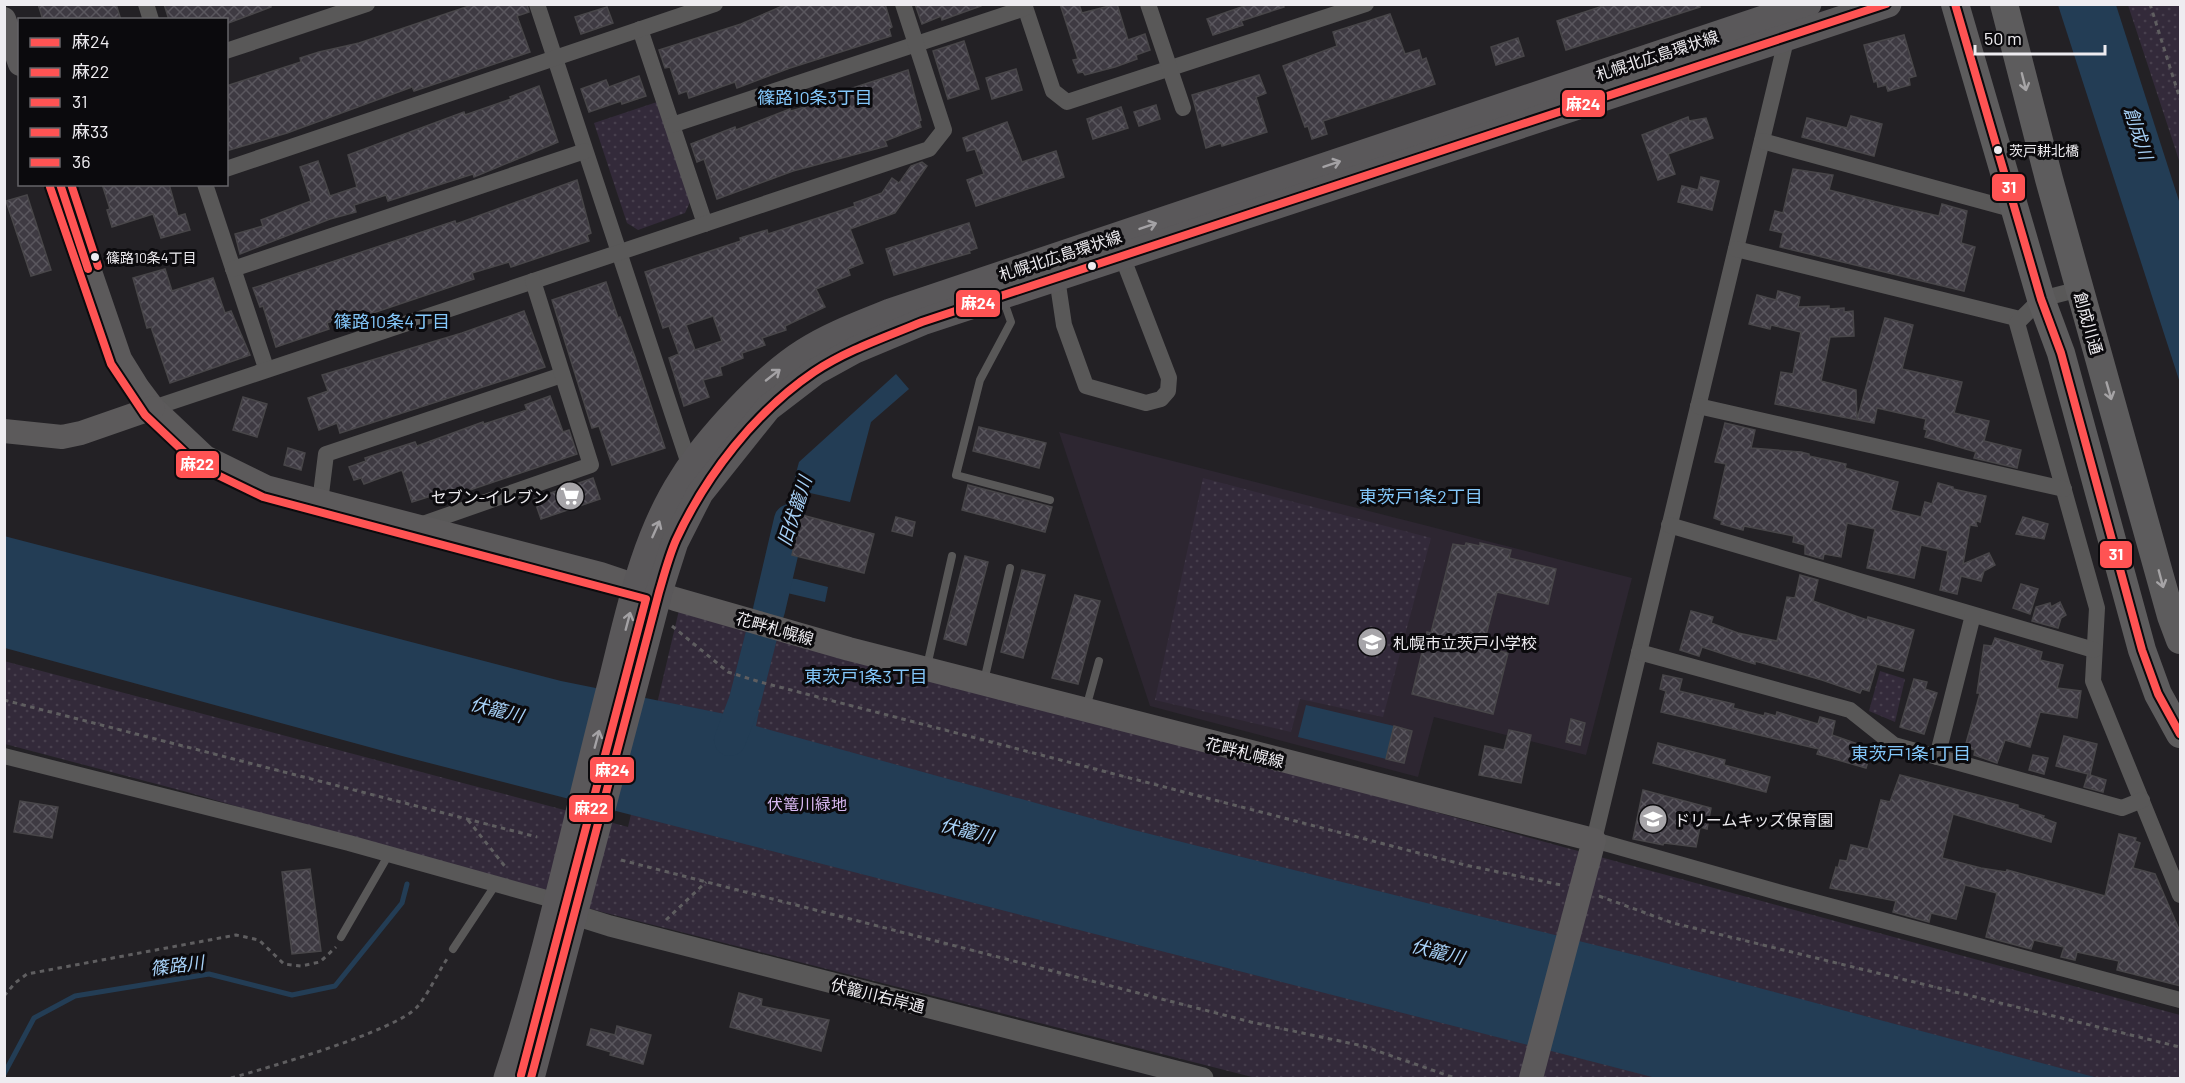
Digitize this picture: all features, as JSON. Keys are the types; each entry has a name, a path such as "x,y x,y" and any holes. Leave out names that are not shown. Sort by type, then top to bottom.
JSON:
{"highway":[{"path":"1955,4 2041,299 2061,354 2142,650 2158,694 2181,734"},
{"name":"創成川通","path":"2004,4 2171,616 2181,640"}],"main road":[{"name":"札幌北広島環状線","path":"649,588 700,493 768,408 815,372 855,350 922,322 1888,4"},
{"name":"札幌北広島環状線","path":"531,1078 582,839 649,588 654,532 690,467 769,379 803,352 890,312 1799,6"},
{"path":"4,19 18,58"},
{"name":"花畔札幌線","path":"61,186 120,359 153,408 206,457 233,473 266,487 649,588 926,670 1594,840"},
{"path":"4,431 62,437 81,434 153,408"},
{"path":"1531,1078 1573,888 1594,840"},
{"name":"札幌北広島環状線","path":"507,1078 566,908"}],"street":[{"path":"228,50 367,4"},
{"path":"537,4 690,467"},
{"path":"228,168 715,4"},
{"path":"153,408 266,368 929,149 944,130 903,4"},
{"path":"1148,4 1183,108"},
{"path":"672,125 1025,6 1053,91 1067,102 1366,4"},
{"path":"1799,6 1787,36 1594,840 1785,894 2181,1000"},
{"path":"640,29 705,224"},
{"path":"1762,141 2015,210"},
{"path":"233,269 585,151"},
{"path":"206,186 266,368"},
{"path":"1736,249 2020,319"},
{"path":"1057,278 1064,325 1086,386 1146,403 1156,402 1168,391 1169,378 1122,256"},
{"path":"414,527 591,465 533,281"},
{"path":"2080,289 2041,299 2017,323 2097,608 2093,681 2181,895"},
{"path":"320,502 326,454 562,375"},
{"path":"1698,406 2064,489"},
{"path":"1670,525 2094,650"},
{"path":"1937,757 1973,615"},
{"path":"1639,652 1850,710 1894,745 2122,808 2142,800"},
{"path":"4,756 389,854 496,884 566,908"},
{"name":"伏籠川右岸通","path":"566,908 1203,1078"}],"lane":[{"path":"1002,296 1011,322 980,380 956,475 1050,500"},
{"path":"926,670 952,556"},
{"path":"983,684 1010,568"},
{"path":"1085,711 1099,661"},
{"path":"341,937 389,854"},
{"path":"453,949 496,884"}],"path":[{"path":"2150,4 2181,99"},
{"path":"670,625 728,672 735,675 1465,865 1573,888"},
{"path":"4,700 537,837"},
{"path":"467,819 515,876"},
{"path":"621,860 1251,1022 1363,1046 1455,1078"},
{"path":"662,924 706,882"},
{"path":"1609,899 1672,923 2181,1047"},
{"path":"4,996 15,982 27,974 236,935 259,940 284,964 301,966 320,962 335,949 341,937"},
{"path":"231,1078 279,1065 400,1020 417,1007 453,949"}],"shaded area":[{"name":"札幌市立茨戸小学校","path":"1059,432 1632,578 1586,755 1434,717 1418,777 1150,706"}],"green space":[{"path":"2128,5 2180,5 2180,164 2176,151"},
{"path":"657,102 690,202 685,213 638,230 627,223 594,123"},
{"path":"1203,478 1431,538 1383,717 1300,699 1291,732 1155,700"},
{"name":"伏篭川緑地","path":"680,606 2180,1015 2180,1078 1256,1078 602,912 187,792 5,744 4,661 628,827"},
{"path":"1880,671 1905,679 1895,722 1869,711"}],"water":[{"name":"創成川","path":"2058,5 2116,5 2180,204 2180,383"},
{"path":"896,374 909,389 871,422 850,502 810,493 790,562 773,559 799,462"},
{"name":"伏籠川","path":"4,536 561,681 725,714 728,703 734,704 736,698 754,703 753,709 759,711 756,726 1130,829 1643,957 2098,1078 1656,1078 402,756 5,648"},
{"path":"769,576 796,579 828,587 825,602 783,592 780,603 764,599"},
{"path":"755,632 772,636 762,670 745,666"},
{"path":"1306,705 1394,726 1386,759 1298,737"}],"building":[{"path":"38,4 116,4 120,18 42,18"},
{"path":"164,4 271,4 271,7 228,23 228,18 168,18"},
{"path":"475,4 527,4 529,12 517,16 530,52 414,91 412,87 287,133 228,150 228,85 301,62 300,58 359,43"},
{"path":"787,4 885,4 892,27 889,29 891,36 790,68 737,88 735,82 689,98 687,91 679,94 670,67 665,68 659,50 741,24"},
{"path":"915,4 981,4 981,6 942,20 941,16 922,24"},
{"path":"1060,4 1079,4 1082,13 1117,4 1128,40 1145,34 1150,50 1136,55 1137,59 1115,67 1085,75 1083,72 1078,73 1073,60 1078,59"},
{"path":"1250,4 1283,4 1284,7 1241,21 1243,25 1213,35 1207,19"},
{"path":"1609,4 1699,4 1700,7 1566,50 1557,21"},
{"path":"607,7 613,23 581,34 575,17"},
{"path":"1390,14 1405,54 1419,50 1422,60 1426,58 1435,84 1323,121 1327,134 1312,139 1308,126 1305,127 1283,66 1337,46 1333,32"},
{"path":"1904,35 1916,76 1909,78 1910,85 1888,91 1886,85 1878,87 1877,81 1874,82 1864,45"},
{"path":"1518,38 1524,56 1496,65 1491,47"},
{"path":"964,41 979,89 948,99 933,51"},
{"path":"1016,69 1022,90 992,99 986,78"},
{"path":"908,70 921,127 885,141 887,146 793,171 717,199 704,159 697,162 691,144 790,109 791,111 832,99 831,95"},
{"path":"1259,75 1266,93 1256,97 1267,132 1222,146 1221,143 1206,148 1192,95"},
{"path":"639,76 646,96 622,104 621,101 589,112 581,89 606,80 609,87"},
{"path":"539,86 558,142 474,177 473,174 388,201 386,195 354,205 356,212 330,219 240,254 235,234 263,226 261,220 311,201 300,167 318,161 330,196 357,187 348,155 464,112 465,115 511,99 510,97"},
{"path":"1156,105 1160,119 1139,126 1134,112"},
{"path":"1121,107 1128,128 1093,139 1087,119"},
{"path":"1851,116 1882,124 1874,156 1802,137 1807,118 1847,128"},
{"path":"1688,117 1689,121 1706,118 1713,138 1668,154 1675,174 1658,180 1642,135"},
{"path":"1007,122 1022,162 1056,151 1064,177 976,206 967,180 984,174 975,149 967,151 963,138"},
{"path":"922,162 927,166 895,213 850,229 863,263 848,269 850,275 816,289 825,307 785,326 786,330 762,338 765,345 742,353 743,358 720,367 722,375 703,380 709,397 684,406 669,358 679,354 669,326 663,328 645,272 741,241 740,238 767,230 768,234 855,206 854,203 882,193 892,178 899,183 911,166","holes":["713,316 722,341 695,350 686,325"]},
{"path":"1793,169 1833,175 1829,190 1893,206 1939,216 1942,204 1967,211 1961,243 1975,247 1964,291 1780,247 1783,233 1770,230 1775,211 1783,213"},
{"path":"1701,177 1719,181 1712,210 1678,202 1682,186 1698,190"},
{"path":"577,180 591,233 587,235 589,241 511,267 509,262 472,273 474,279 361,317 359,311 327,323 329,329 276,347 263,306 260,307 253,288 455,221 456,224"},
{"path":"103,186 170,186 178,216 185,214 190,230 161,238 153,214 112,227 107,210 110,209"},
{"path":"27,195 51,270 31,276 6,201"},
{"path":"969,223 977,248 969,251 970,253 894,275 886,249"},
{"path":"165,269 172,291 213,278 225,313 231,311 250,355 170,383 151,327 147,328 133,278"},
{"path":"606,282 635,357 665,448 612,465 599,426 592,428 552,300"},
{"path":"1778,291 1800,297 1798,307 1829,306 1829,309 1844,308 1844,312 1853,311 1854,336 1830,337 1821,381 1856,390 1857,420 1775,404 1781,372 1793,374 1801,332 1771,325 1770,329 1749,324 1757,295 1776,300"},
{"path":"524,311 545,367 340,433 337,423 319,430 308,398 328,391 322,375 462,333"},
{"path":"1885,318 1913,325 1902,369 1962,382 1954,413 1989,421 1984,441 2021,450 2017,468 1974,458 1976,452 1925,437 1926,419 1877,408 1874,423 1857,420"},
{"path":"550,396 563,432 569,430 577,454 452,496 450,490 412,502 402,470 364,484 361,478 354,480 349,467 366,461 365,458 415,442 417,446 483,422 484,424 527,410 525,405"},
{"path":"243,397 267,404 257,437 233,430"},
{"path":"1725,423 1755,430 1751,448 1801,452 1809,456 1846,464 1845,468 1898,482 1891,510 1921,517 1925,502 1932,504 1938,483 1953,487 1953,489 1986,496 1980,522 1975,520 1977,526 1970,525 1963,564 1989,553 1995,565 1984,571 1981,581 1961,576 1957,594 1940,590 1948,551 1921,545 1914,578 1867,568 1875,529 1847,523 1841,557 1824,554 1823,559 1805,554 1805,545 1793,542 1794,536 1744,526 1743,530 1721,524 1722,521 1714,518 1726,464 1715,462"},
{"path":"979,427 1046,443 1039,468 973,451"},
{"path":"288,448 305,453 301,470 284,465"},
{"path":"593,478 600,499 541,519 534,499"},
{"path":"968,485 1052,507 1045,532 962,510"},
{"path":"802,515 874,534 864,573 792,555"},
{"path":"896,517 915,522 912,536 892,531"},
{"path":"2023,517 2048,524 2044,539 2016,534"},
{"path":"1466,543 1480,546 1480,543 1511,550 1509,558 1556,569 1548,604 1497,592 1483,647 1508,653 1493,714 1412,694 1427,632 1431,633 1453,544 1465,546"},
{"path":"965,556 988,562 966,645 944,639"},
{"path":"1022,570 1045,575 1023,658 1001,652"},
{"path":"1800,575 1818,580 1813,601 1867,620 1868,617 1914,630 1903,671 1877,664 1869,691 1862,689 1860,693 1822,680 1755,661 1755,664 1702,647 1699,656 1680,650 1691,611 1713,617 1711,623 1738,633 1777,641 1787,597 1795,598"},
{"path":"2021,584 2038,589 2030,614 2013,608"},
{"path":"1075,595 1100,601 1078,684 1052,678"},
{"path":"2060,602 2066,615 2061,618 2058,628 2032,621 2036,607 2050,603 2051,607"},
{"path":"1995,638 2042,652 2040,660 2063,665 2057,688 2081,691 2077,718 2040,712 2030,747 2005,740 1997,763 1974,755 1975,750 1965,747 1980,693 1977,693 1984,645 1992,646"},
{"path":"1663,675 1682,679 1679,691 1734,704 1733,708 1764,716 1765,713 1776,716 1777,712 1818,724 1820,717 1835,721 1832,735 1872,749 1866,768 1817,754 1819,749 1661,712 1666,691 1660,689"},
{"path":"1914,679 1927,682 1925,689 1937,693 1924,734 1900,727"},
{"path":"1571,719 1585,723 1580,745 1566,742"},
{"path":"1394,726 1412,731 1404,763 1386,759"},
{"path":"1509,730 1531,735 1521,783 1479,775 1485,746 1504,750"},
{"path":"2064,736 2097,744 2090,775 2106,780 2103,792 2084,787 2088,774 2056,766"},
{"path":"1658,743 1725,760 1724,765 1770,777 1766,792 1653,763"},
{"path":"2033,755 2048,758 2044,774 2029,770"},
{"path":"1900,775 2018,805 2018,808 2044,816 2043,818 2056,823 2051,842 1953,814 1942,858 1981,868 2006,872 2007,870 2105,896 2119,834 2136,838 2135,841 2140,843 2133,868 2155,874 2181,934 2181,986 2117,970 2119,961 2077,952 2075,960 2061,957 2064,947 2034,940 2031,949 1986,937 1997,893 1965,885 1956,919 1931,913 1929,922 1893,912 1896,901 1830,888 1836,867 1838,868 1840,860 1847,861 1851,845 1868,849 1881,800 1890,802"},
{"path":"1643,790 1711,808 1707,829 1700,827 1696,847 1664,843 1663,845 1633,839"},
{"path":"20,801 58,807 52,838 14,832"},
{"path":"310,869 321,951 292,954 282,872"},
{"path":"739,993 762,999 761,1006 829,1020 821,1051 730,1027"},
{"path":"617,1026 651,1035 643,1064 610,1055 611,1052 587,1045 591,1029 615,1035"}],"waterway":[{"name":"旧伏籠川","path":"769,610 790,520"},
{"name":"旧伏籠川","path":"730,740 745,700 762,633"},
{"name":"篠路川","path":"4,1074 34,1018 75,996 209,974 292,995 335,986 402,903 407,884"}],"transit line":[{"name":"麻24","path":"531,1078 673,546 688,516 717,469 752,426 792,388 840,357 922,322 1886,4"},
{"name":"31","path":"1955,4 2041,299 2061,353 2142,650 2158,694 2180,734"},
{"name":"麻33","path":"61,186 88,269"},
{"name":"36","path":"72,186 98,266"},
{"name":"麻22","path":"50,187 111,364 145,415 199,466 263,497 646,599 521,1075"}],"place":[{"name":"茨戸耕北橋","path":"1998,150"},
{"name":"篠路10条4丁目","path":"95,257"},
{"name":"セブン-イレブン","path":"570,496"},
{"name":"札幌市立茨戸小学校","path":"1372,642"},
{"name":"ドリームキッズ保育園","path":"1653,819"}],"district":[{"name":"篠路10条3丁目","path":"815,97"},
{"name":"篠路10条4丁目","path":"392,321"},
{"name":"東茨戸1条2丁目","path":"1421,496"},
{"name":"東茨戸1条3丁目","path":"866,676"},
{"name":"東茨戸1条1丁目","path":"1911,753"}]}
